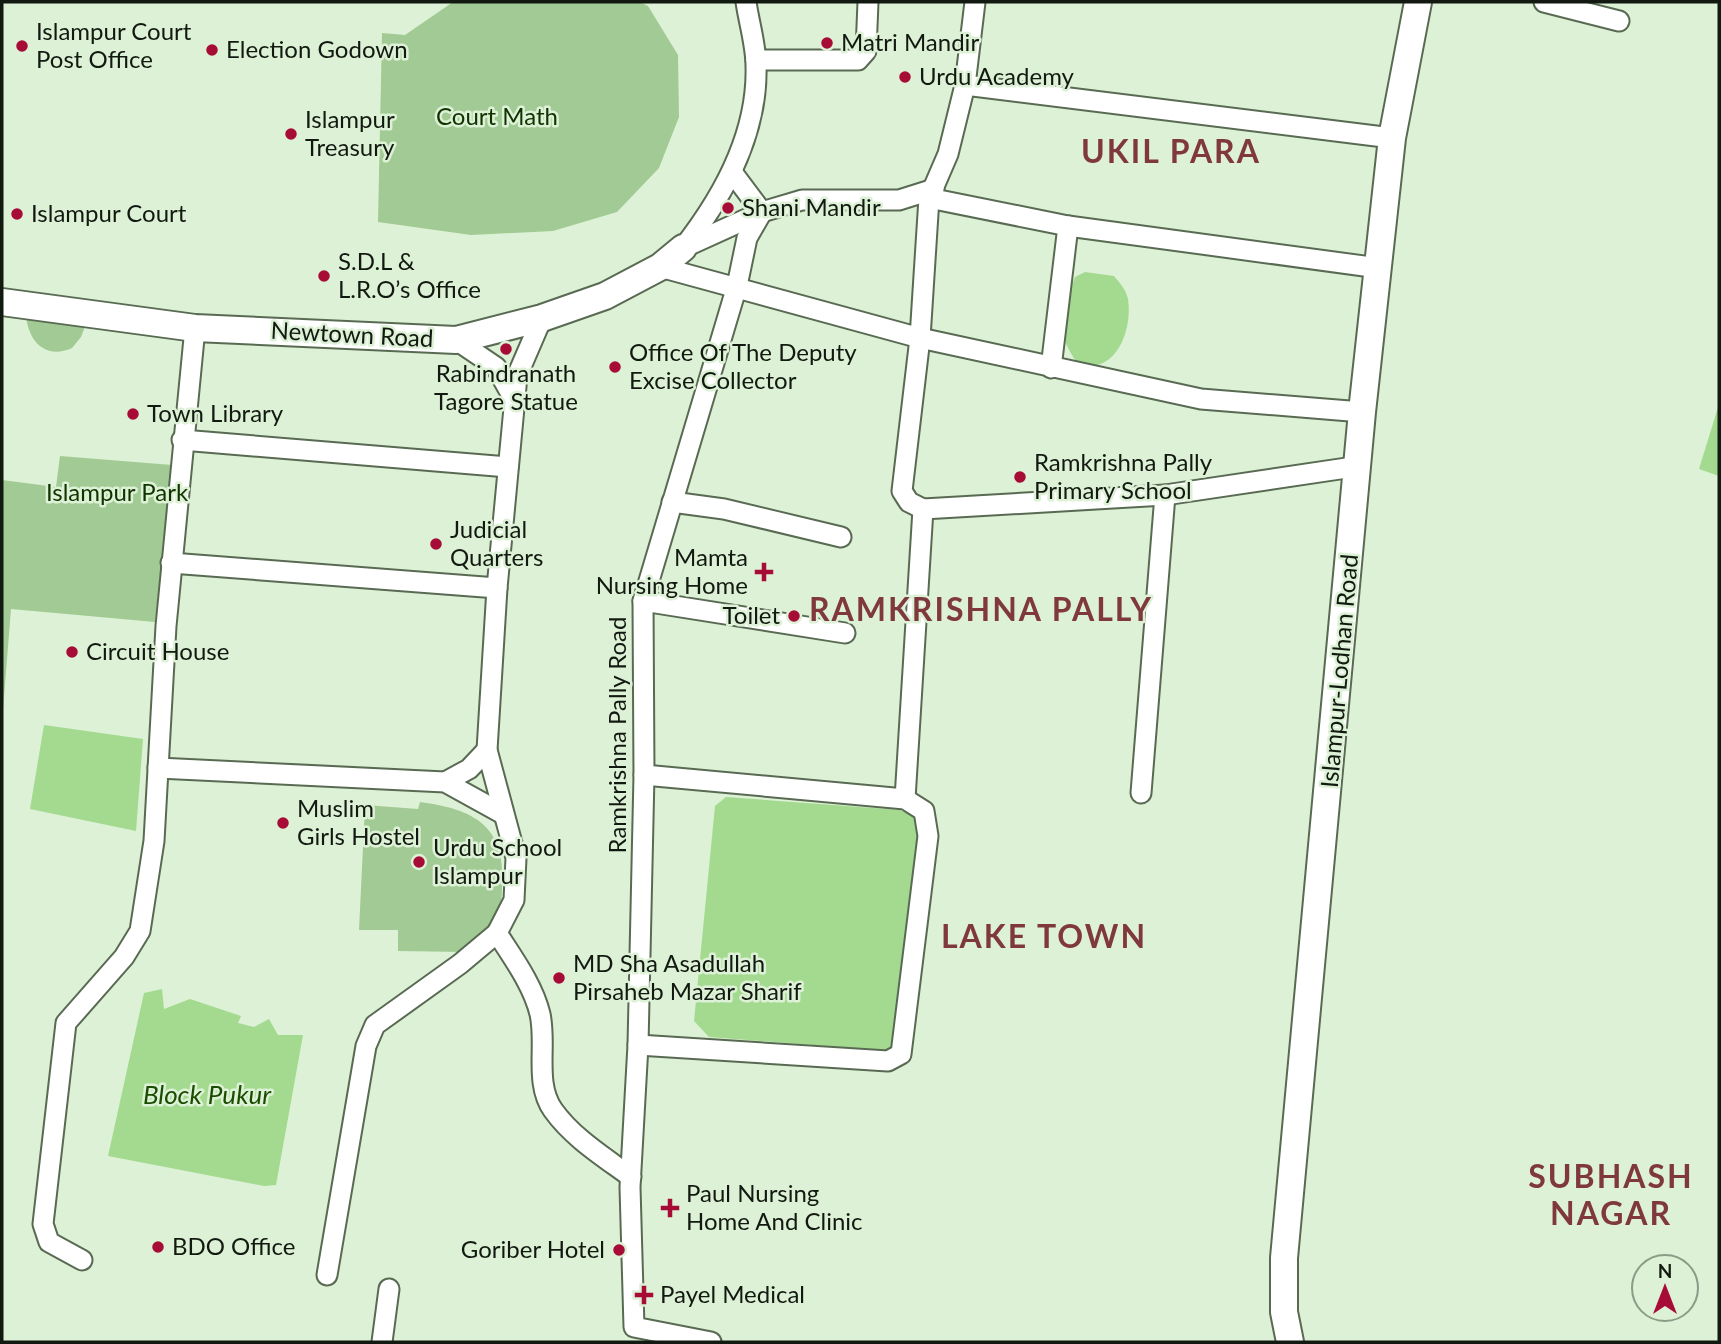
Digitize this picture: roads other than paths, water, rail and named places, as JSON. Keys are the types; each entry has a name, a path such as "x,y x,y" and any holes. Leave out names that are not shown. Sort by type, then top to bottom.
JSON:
{"main road":[{"name":"Islampur-Lodhan Road","path":"1290,1342 1284,1312 1284,1258 1360,466 1362,412 1392,138 1418,2"},
{"name":"Newtown Road","path":"2,302 195,328 456,340 542,318 605,296 660,267 683,248"}],"street":[{"path":"683,248 715,208 732,172 754,108 756,60 746,2"},
{"path":"756,60 858,60 866,51 868,2"},
{"path":"975,2 965,85 948,154 932,194 920,338 902,491 909,502 923,509 1165,495 1360,466"},
{"path":"1544,2 1619,21"},
{"path":"965,85 1392,138"},
{"path":"732,172 762,212"},
{"path":"683,248 762,212 802,200 900,201 932,194 1068,226 1379,268"},
{"name":"Ramkrishna Pally Road","path":"711,1342 634,1327 631,1177 638,1045 644,775 643,601 737,286 747,238 762,212"},
{"path":"1051,368 1068,226"},
{"path":"660,267 920,338 1201,399 1362,412"},
{"path":"327,1275 366,1046 375,1026 460,964 497,933 514,900 516,858 487,750 497,588 514,399 517,376 542,318"},
{"path":"82,1260 49,1242 43,1224 66,1024 124,957 140,931 154,842 171,563 195,328"},
{"path":"456,340 496,367 514,399"},
{"path":"182,440 508,467"},
{"path":"1140,793 1165,495"},
{"path":"672,502 724,509 841,537"},
{"path":"905,799 923,509"},
{"path":"171,563 497,588"},
{"path":"643,601 845,633"},
{"path":"445,782 469,769 487,750"},
{"path":"158,768 445,782 503,814"},
{"path":"638,1045 888,1061 901,1054 928,836 924,811 905,799 644,775"},
{"path":"497,933 522,972 540,1014 544,1084 552,1108 575,1135 631,1177"},
{"path":"382,1342 389,1289"}],"water":[{"path":"1085,272 1114,276 1126,293 1129,311 1128,324 1119,348 1102,363 1091,366 1078,364 1070,352 1062,321 1075,277"},
{"path":"1719,404 1719,476 1699,469"},
{"path":"44,725 143,739 136,831 30,809"},
{"path":"726,797 900,810 915,817 923,833 896,1043 889,1051 709,1037 694,1021 715,806"},
{"name":"Block Pukur","path":"162,989 164,1009 190,999 241,1016 238,1023 254,1027 269,1019 278,1035 303,1035 276,1185 264,1186 108,1156 144,993"}],"place":[{"name":"Matri Mandir","path":"827,43"},
{"name":"Islampur Court Post Office","path":"22,46"},
{"name":"Election Godown","path":"212,50"},
{"name":"Urdu Academy","path":"905,77"},
{"name":"Islampur Treasury","path":"291,134"},
{"name":"Shani Mandir","path":"728,208"},
{"name":"Islampur Court","path":"17,214"},
{"name":"S.D.L & L.R.O’s Office","path":"324,276"},
{"name":"Rabindranath Tagore Statue","path":"506,349"},
{"name":"Office Of The Deputy Excise Collector","path":"615,367"},
{"name":"Town Library","path":"133,414"},
{"name":"Ramkrishna Pally Primary School","path":"1020,477"},
{"name":"Judicial Quarters","path":"436,544"},
{"name":"Mamta Nursing Home","path":"764,572"},
{"name":"Toilet","path":"794,616"},
{"name":"Circuit House","path":"72,652"},
{"name":"Muslim Girls Hostel","path":"283,823"},
{"name":"Urdu School Islampur","path":"419,862"},
{"name":"MD Sha Asadullah Pirsaheb Mazar Sharif","path":"559,978"},
{"name":"Paul Nursing Home And Clinic","path":"670,1208"},
{"name":"BDO Office","path":"158,1247"},
{"name":"Goriber Hotel","path":"619,1250"},
{"name":"Payel Medical","path":"644,1295"}],"district":[{"name":"UKIL PARA","path":"1171,152"},
{"name":"RAMKRISHNA PALLY","path":"981,610"},
{"name":"LAKE TOWN","path":"1044,937"},
{"name":"SUBHASH NAGAR","path":"1611,1196"}],"park label":[{"name":"Court Math","path":"497,117"},
{"name":"Islampur Park","path":"117,493"}]}
